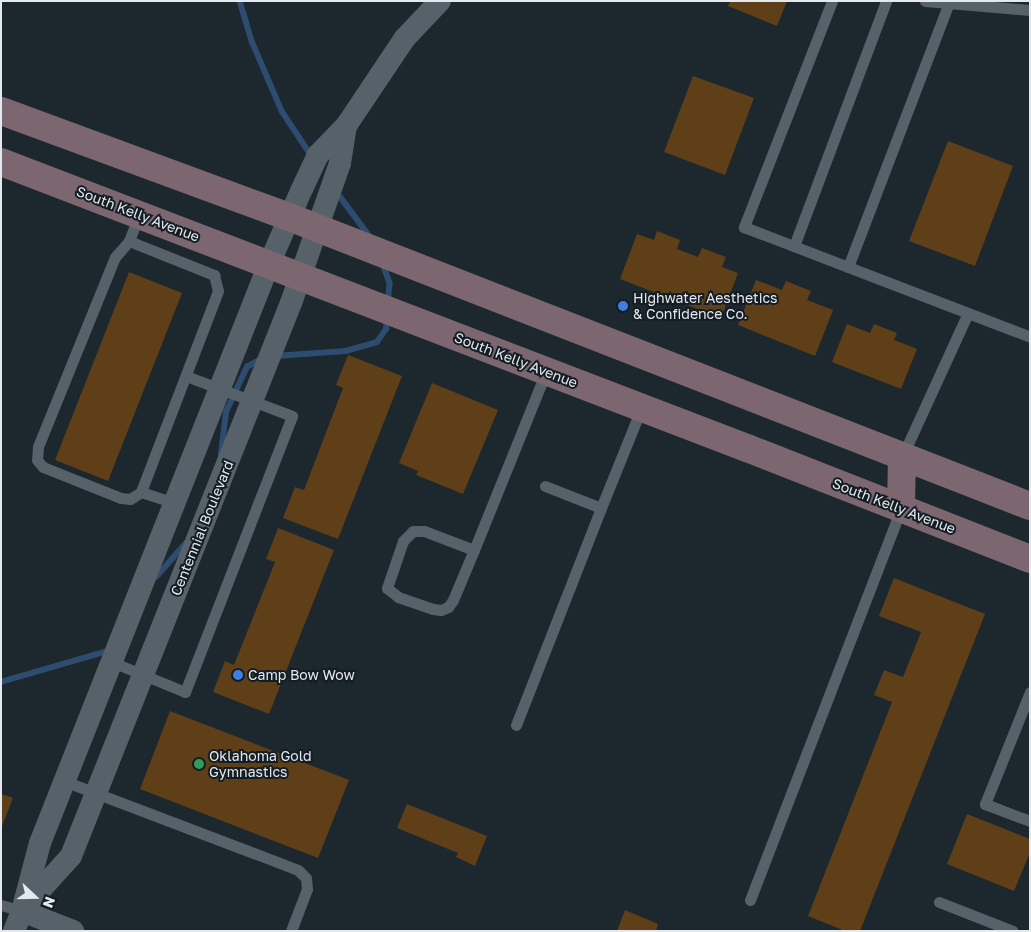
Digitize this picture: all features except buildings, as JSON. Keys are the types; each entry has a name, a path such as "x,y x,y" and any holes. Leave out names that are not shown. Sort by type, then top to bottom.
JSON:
{"main road":[{"path":"1,111 289,217 1030,506"},
{"name":"South Kelly Avenue","path":"1,162 901,508 1030,560"},
{"path":"901,508 902,457"}],"street":[{"name":"Centennial Boulevard","path":"12,916 269,264 318,155 346,126 405,38 440,1"},
{"name":"Centennial Boulevard","path":"12,916 72,856 300,276 340,163 346,126"},
{"path":"12,916 73,931"}],"lane":[{"path":"832,1 744,227 1030,337"},
{"path":"794,246 886,1"},
{"path":"925,1 1030,10"},
{"path":"848,267 949,3"},
{"path":"129,241 214,275 218,283 217,297 141,492 130,499 121,498 43,467 37,460 38,447 114,256 129,241 139,215"},
{"path":"902,457 968,313"},
{"path":"474,550 424,532 413,531 403,541 387,588 398,597 433,609 441,610 448,607 474,550 546,372"},
{"path":"112,662 185,692 292,416 186,376"},
{"path":"516,725 641,408"},
{"path":"545,486 601,508"},
{"path":"141,492 175,503"},
{"path":"750,900 901,508"},
{"path":"1030,692 986,804 1030,821"},
{"path":"64,781 298,870 306,878 307,889 291,931"},
{"path":"939,902 1013,931"}],"waterway":[{"path":"240,1 252,41 282,111 311,155"},
{"path":"336,191 371,238"},
{"path":"383,264 390,283 388,304"},
{"path":"275,356 346,351 377,342 386,329 387,318"},
{"path":"221,454 226,412 247,367 261,359"},
{"path":"156,577 186,543"},
{"path":"1,682 108,651"}],"place":[{"name":"Highwater Aesthetics & Confidence Co.","path":"623,306"},
{"name":"Camp Bow Wow","path":"238,675"},
{"name":"Oklahoma Gold Gymnastics","path":"199,764"}]}
